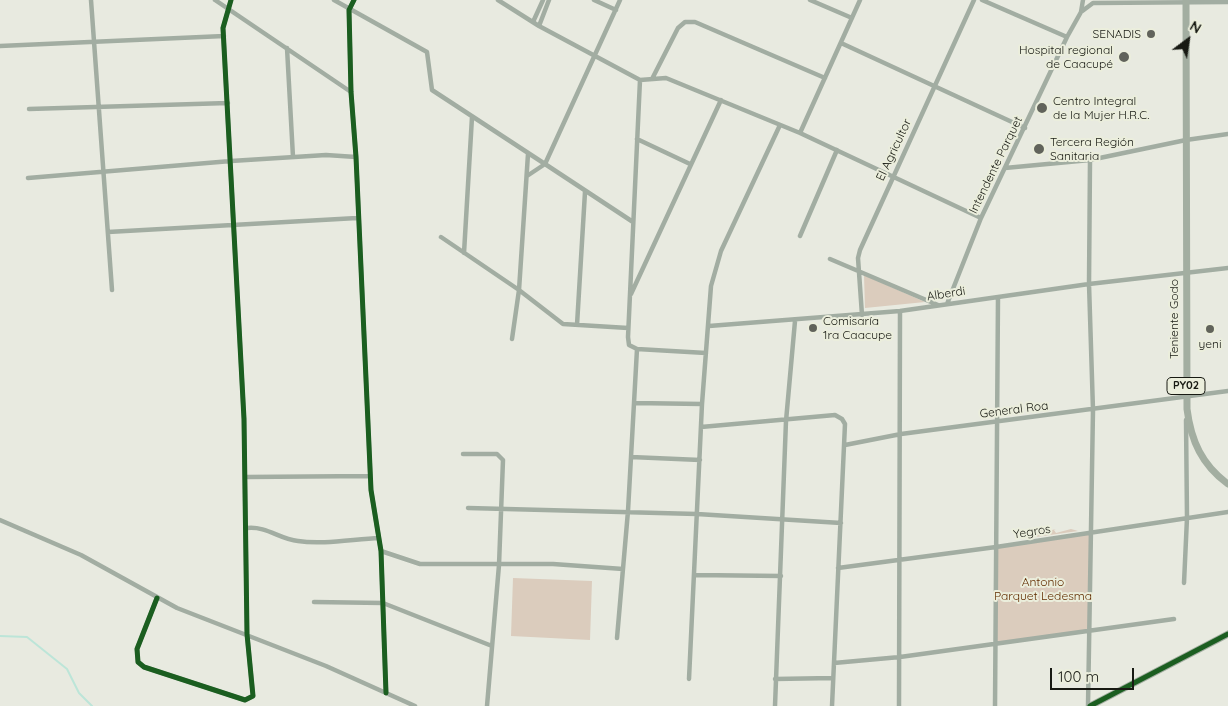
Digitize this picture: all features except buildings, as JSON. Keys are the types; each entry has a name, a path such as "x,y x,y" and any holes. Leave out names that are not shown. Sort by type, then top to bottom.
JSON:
{"main road":[{"name":"PY02","path":"1186,1 1186,140"},
{"name":"Teniente Godo","path":"1186,140 1186,397 1189,428 1194,442 1209,467 1228,484"},
{"path":"1089,706 1228,634"}],"street":[{"path":"91,0 112,290"},
{"path":"215,0 351,92"},
{"path":"158,598 137,649 138,662 144,667 248,700 253,696 247,634 247,477 223,28 231,0"},
{"path":"334,0 428,52 432,90 633,222"},
{"path":"354,0 349,10 351,92 356,157 357,218 370,476 381,551 386,693"},
{"path":"498,0 539,26 640,80 666,78 721,100 800,133 981,218"},
{"path":"533,22 543,0"},
{"path":"539,26 549,0"},
{"path":"594,0 616,10"},
{"path":"527,176 545,164 620,0"},
{"path":"810,0 852,18"},
{"path":"800,133 860,0"},
{"name":"El Agricultor","path":"862,315 859,270 860,250 974,0"},
{"path":"982,0 1067,37"},
{"name":"Intendente Parquet","path":"947,304 981,218 1067,37 1081,12 1083,0"},
{"path":"1081,12 1093,3 1118,1 1228,2"},
{"path":"652,79 678,28 685,22 695,22 825,78"},
{"path":"0,46 224,36"},
{"path":"841,43 1025,128"},
{"path":"287,48 293,157"},
{"path":"640,80 628,328 629,345 637,349 706,353"},
{"path":"630,296 721,100"},
{"path":"29,109 228,103"},
{"path":"464,253 472,117"},
{"path":"689,679 702,404 711,286 721,251 780,125"},
{"path":"1005,168 1090,160 1186,140 1228,134"},
{"path":"637,139 690,164"},
{"path":"800,236 837,150"},
{"path":"512,339 519,290 528,154"},
{"path":"28,178 293,157 326,155 356,157"},
{"path":"1089,706 1093,410 1089,284 1090,160"},
{"path":"577,325 585,192"},
{"path":"108,232 357,218"},
{"path":"441,237 519,290 562,324 628,328"},
{"path":"830,259 938,306"},
{"name":"Alberdi","path":"709,326 900,312 1089,284 1185,275 1228,268"},
{"path":"995,706 998,297"},
{"path":"899,706 900,312"},
{"path":"775,706 786,421 794,321"},
{"path":"617,638 628,512 637,349"},
{"name":"General Roa","path":"845,445 901,434 1228,391"},
{"path":"1184,583 1187,518 1186,397"},
{"path":"634,403 702,404"},
{"path":"701,427 786,421 835,415 842,419 845,424 832,706"},
{"path":"463,454 501,456 498,565 487,706"},
{"path":"631,457 700,460"},
{"path":"247,477 370,476"},
{"path":"468,508 697,514 841,523"},
{"name":"Yegros","path":"838,568 996,547 1228,512"},
{"path":"0,520 81,555 176,608 326,666 414,706"},
{"path":"247,528 267,529 284,538 299,542 379,538"},
{"path":"381,551 420,564 553,564 623,569"},
{"path":"695,575 781,576"},
{"path":"314,602 383,602 492,646"},
{"path":"834,663 900,657 1174,619"},
{"path":"775,679 833,678"}],"green space":[{"path":"864,275 925,302 865,308"},
{"path":"1044,527 1052,530 1056,529 1054,530 1056,533 1071,529 1078,531 1029,538 1030,532"},
{"name":"Antonio Parquet Ledesma","path":"1092,533 1090,631 995,643 996,547"},
{"path":"513,578 592,581 590,640 511,636"}],"waterway":[{"path":"0,636 27,637 67,669 79,693 92,706"}],"cycle path":[{"path":"157,598 137,649 138,662 144,667 245,700 253,696 247,634 244,419 223,28 231,0"},
{"path":"354,0 349,10 351,92 356,157 371,490 381,551 386,693"},
{"path":"1090,706 1228,634"}],"place":[{"name":"SENADIS","path":"1151,34"},
{"name":"Hospital regional de Caacupé","path":"1124,57"},
{"name":"Centro Integral de la Mujer H.R.C.","path":"1042,108"},
{"name":"Tercera Región Sanitaria","path":"1039,149"},
{"name":"Comisaría 1ra Caacupe","path":"813,328"},
{"name":"yeni","path":"1210,329"}]}
